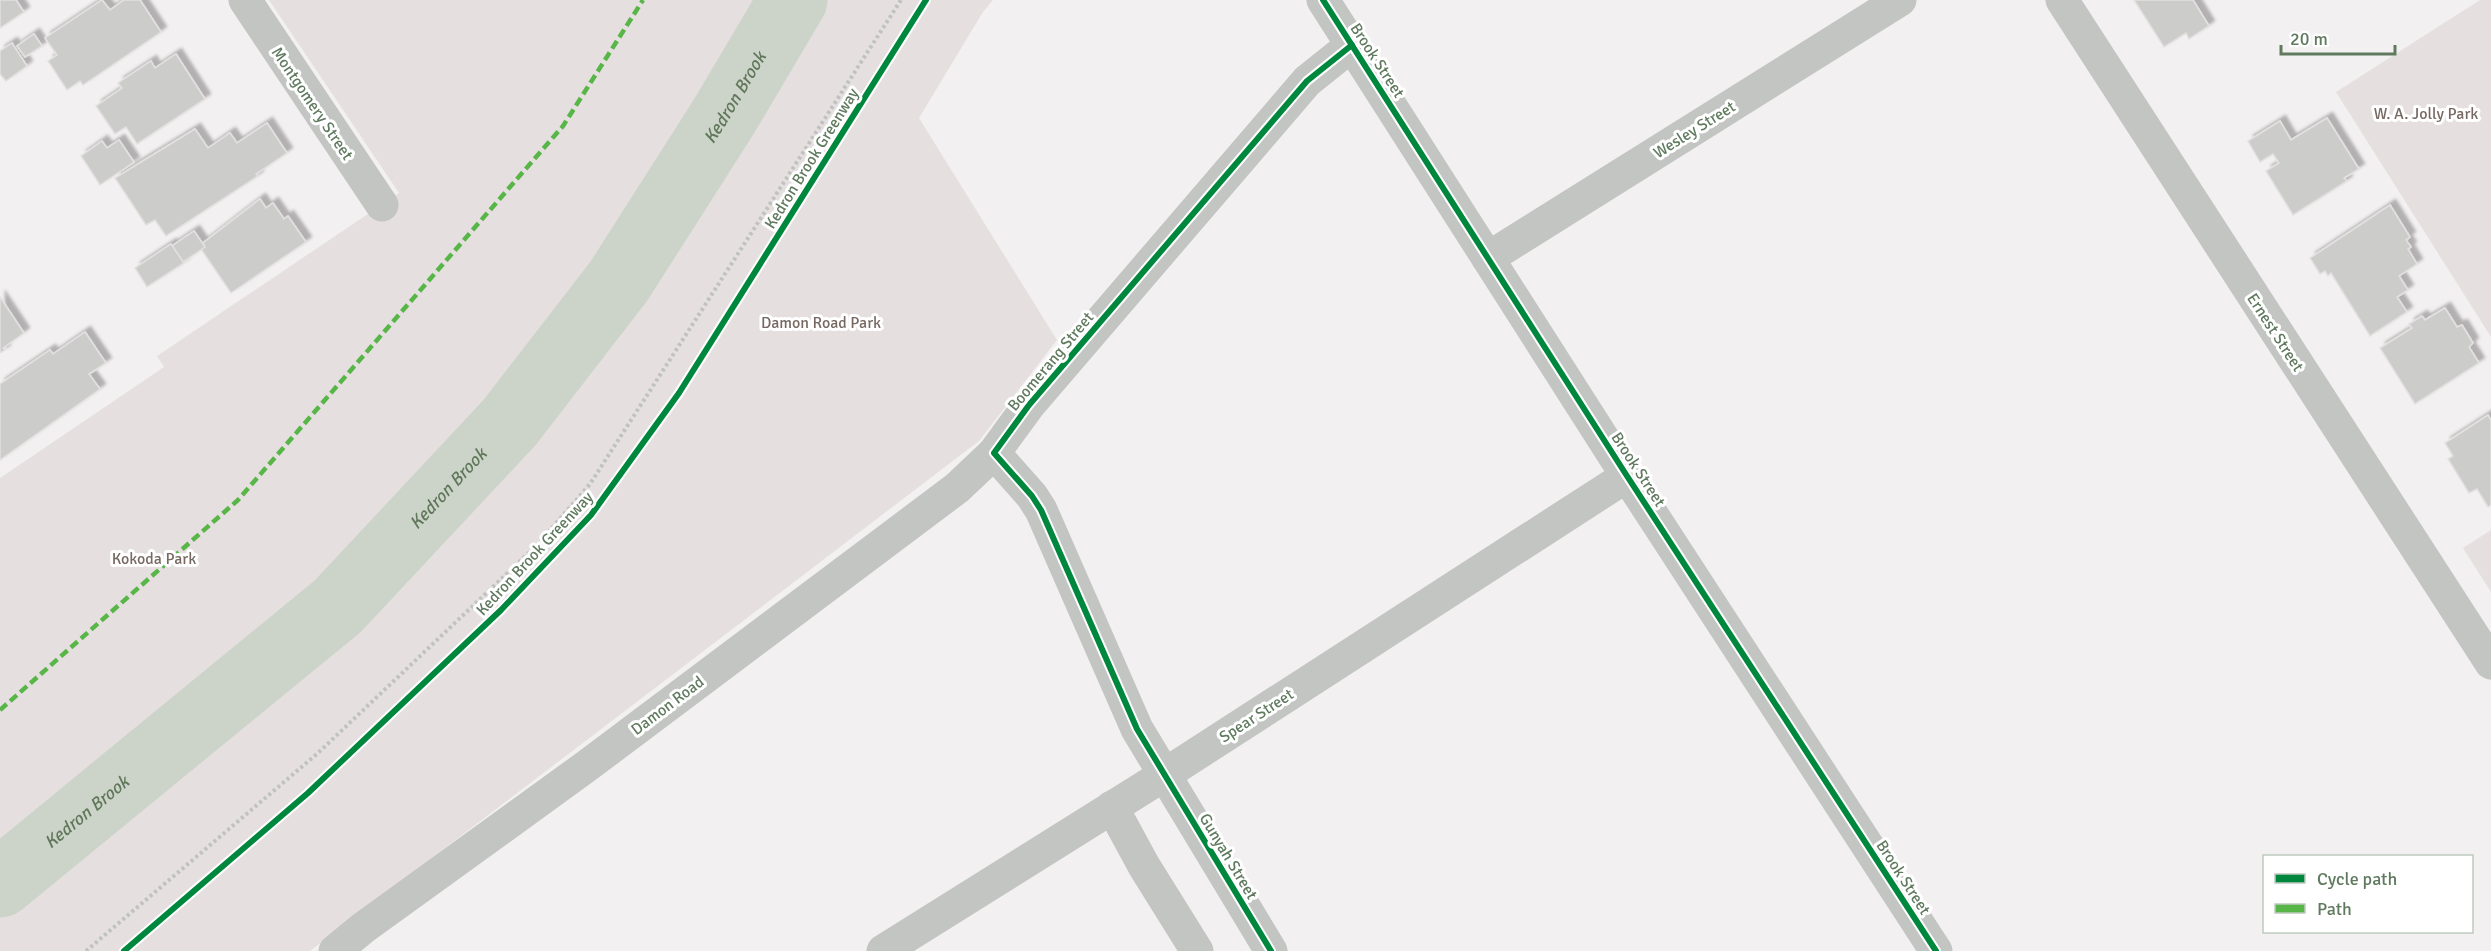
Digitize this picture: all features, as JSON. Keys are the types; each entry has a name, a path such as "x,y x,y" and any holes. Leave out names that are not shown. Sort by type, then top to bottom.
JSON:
{"street":[{"name":"Montgomery Street","path":"245,0 382,205"},
{"name":"Brook Street","path":"1323,0 1627,476 1936,951"},
{"name":"Wesley Street","path":"1488,258 1900,0"},
{"name":"Ernest Street","path":"2062,0 2491,663"},
{"name":"Boomerang Street","path":"994,453 1029,405 1307,81 1352,45"},
{"path":"994,453 1032,496 1041,510 1137,729 1164,775"},
{"name":"Damon Road","path":"335,951 363,928 584,768 957,488 994,453"},
{"name":"Spear Street","path":"883,951 1164,775 1627,476"},
{"name":"Gunyah Street","path":"1164,775 1271,951"},
{"path":"1112,807 1144,866 1197,951"}],"path":[{"path":"86,951 318,753 538,544 575,501 596,474 902,0"}],"green space":[{"path":"269,0 993,0 983,12 919,118 1057,340 979,441 310,951 0,951 0,478 164,367 157,356 399,193"},
{"name":"W. A. Jolly Park","path":"2480,0 2491,0 2491,337 2336,92"},
{"path":"2491,530 2491,592 2463,548"}],"building":[{"path":"0,0 16,0 24,12 0,28"},
{"path":"102,0 110,10 124,0 140,0 161,32 83,85 80,81 67,90 48,61 57,55 45,38"},
{"path":"2134,0 2193,0 2209,26 2189,39 2186,33 2164,47"},
{"path":"34,34 42,46 25,57 17,46"},
{"path":"12,43 27,66 6,81 0,74 0,51"},
{"path":"176,54 205,99 137,144 126,127 115,134 96,106 122,88 118,83 151,61 155,68"},
{"path":"2327,118 2359,169 2344,178 2347,181 2293,215 2266,171 2279,163 2273,154 2260,162 2248,141 2280,121 2291,140"},
{"path":"267,123 287,153 256,174 258,176 166,236 155,220 146,225 115,178 195,129 208,148 230,133 237,143"},
{"path":"119,140 134,162 100,185 81,156 102,141 107,148"},
{"path":"260,199 266,208 273,203 284,219 288,216 306,242 231,293 201,249 205,247 203,243"},
{"path":"2390,205 2410,237 2406,240 2411,247 2408,249 2417,264 2399,276 2408,290 2397,297 2407,312 2370,336 2331,273 2328,276 2325,271 2320,274 2310,258"},
{"path":"194,231 205,247 183,262 172,246"},
{"path":"171,244 184,263 147,287 135,268"},
{"path":"0,297 24,333 3,348 5,350 0,353"},
{"path":"2445,308 2457,327 2462,325 2473,343 2469,347 2479,363 2415,404 2380,348 2412,328 2409,324 2422,316 2425,320"},
{"path":"85,332 106,363 89,374 100,389 0,460 0,384 50,350 53,354"},
{"path":"2488,415 2491,420 2491,505 2488,507 2477,489 2469,493 2448,459 2453,456 2445,443"}],"waterway":[{"name":"Kedron Brook","path":"0,883 338,606 510,422 619,281 723,118 793,0"}],"marked path":[{"path":"0,710 238,500 563,126 643,0"}],"cycle path":[{"name":"Kedron Brook Greenway","path":"124,951 308,793 501,610 591,515 679,393 926,0"},
{"path":"1323,0 1627,476 1936,951"},
{"path":"1271,951 1137,729 1041,510 1032,496 994,453 1029,405 1307,81 1352,45"}],"park label":[{"name":"Damon Road Park","path":"821,322"},
{"name":"Kokoda Park","path":"154,558"}]}
